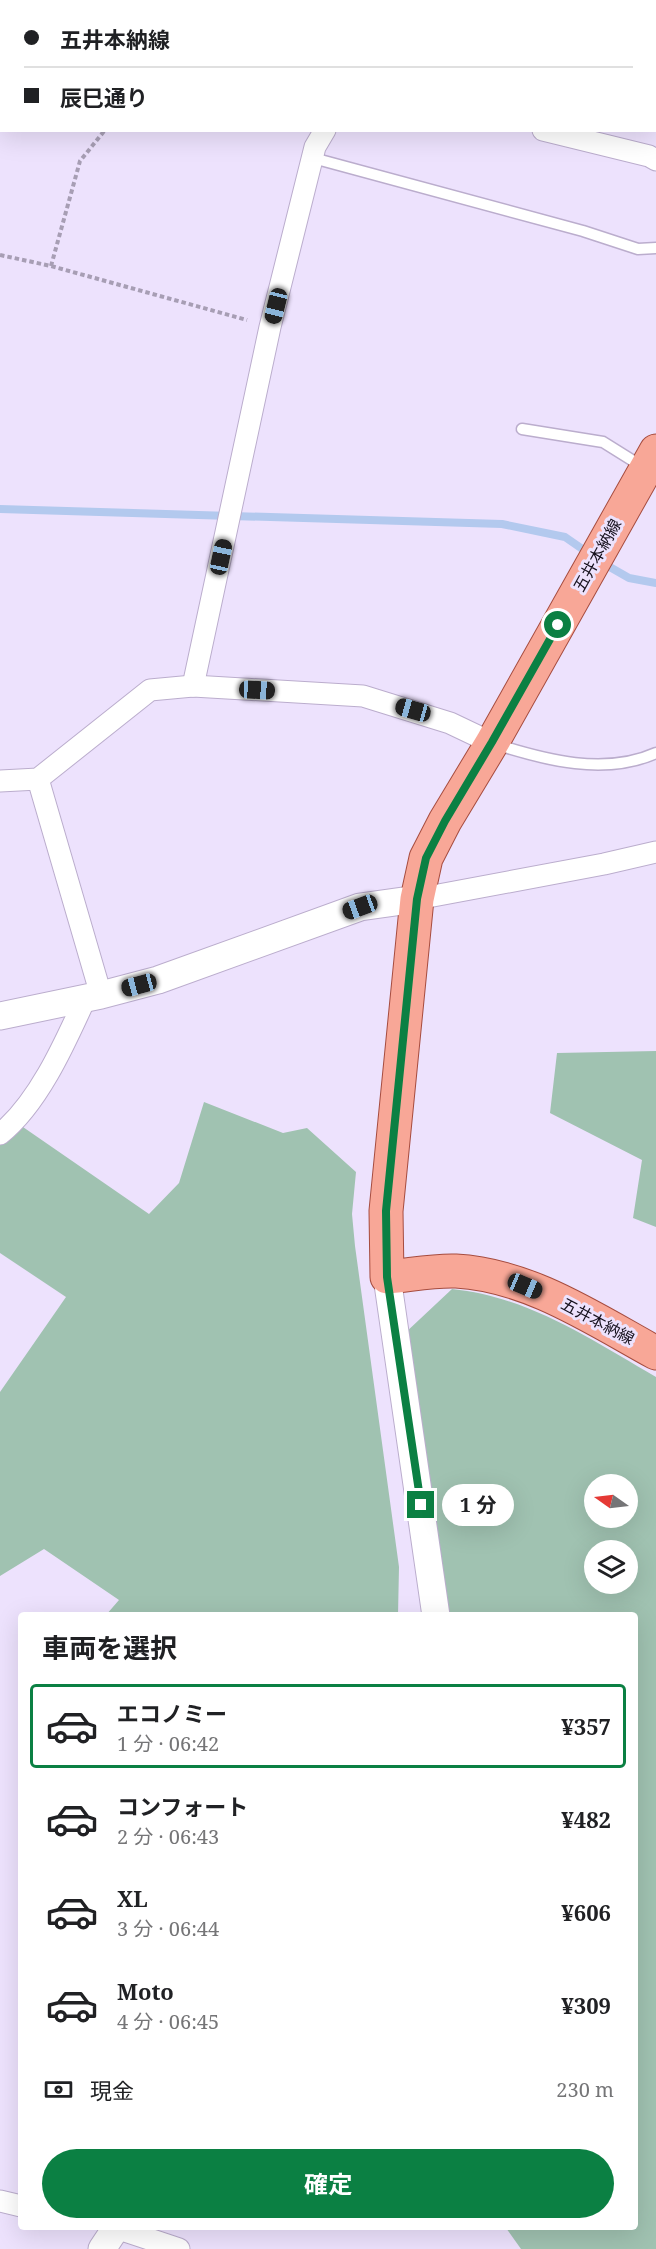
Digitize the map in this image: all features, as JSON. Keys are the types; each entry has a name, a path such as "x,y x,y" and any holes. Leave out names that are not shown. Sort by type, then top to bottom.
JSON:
{"main road":[{"name":"五井本納線","path":"651,460 426,858 417,899 388,1191 387,1277 455,1271 488,1275 556,1299 656,1353"}],"street":[{"path":"193,686 270,327 315,147 324,132"},
{"path":"551,132 649,156 656,160"},
{"path":"0,781 38,779 150,690 193,686 363,696 450,723 492,742"},
{"path":"0,1134 13,1124 54,1064 93,997 38,779"},
{"path":"0,1016 93,997 158,980 360,907 417,899 656,852"},
{"path":"387,1277 435,1612"},
{"path":"0,2201 18,2205"},
{"path":"102,2249 115,2230"},
{"path":"122,2230 179,2249"}],"lane":[{"path":"313,158 583,231 638,249 656,248"},
{"path":"522,429 603,442 651,460"},
{"path":"492,742 553,760 586,764 616,763 656,753"}],"path":[{"path":"51,266 80,161 103,132"},
{"path":"0,255 51,266 270,327"}],"green space":[{"path":"656,1051 656,1227 633,1218 642,1160 550,1113 557,1053"},
{"path":"204,1102 283,1133 307,1128 356,1172 352,1214 355,1246 399,1567 398,1612 109,1612 119,1600 44,1549 0,1576 0,1392 66,1297 0,1253 0,1122 7,1116 149,1214 179,1183"},
{"path":"452,1289 507,1301 533,1310 583,1335 656,1377 656,2249 521,2249 507,2230 638,2230 638,1612 442,1612 404,1334"}],"waterway":[{"path":"0,509 502,524 565,537 591,555"},
{"path":"601,562 629,578 656,583"}],"route":[{"path":"421,1505 387,1277 386,1211 417,899 426,858 445,821 558,625"}]}
